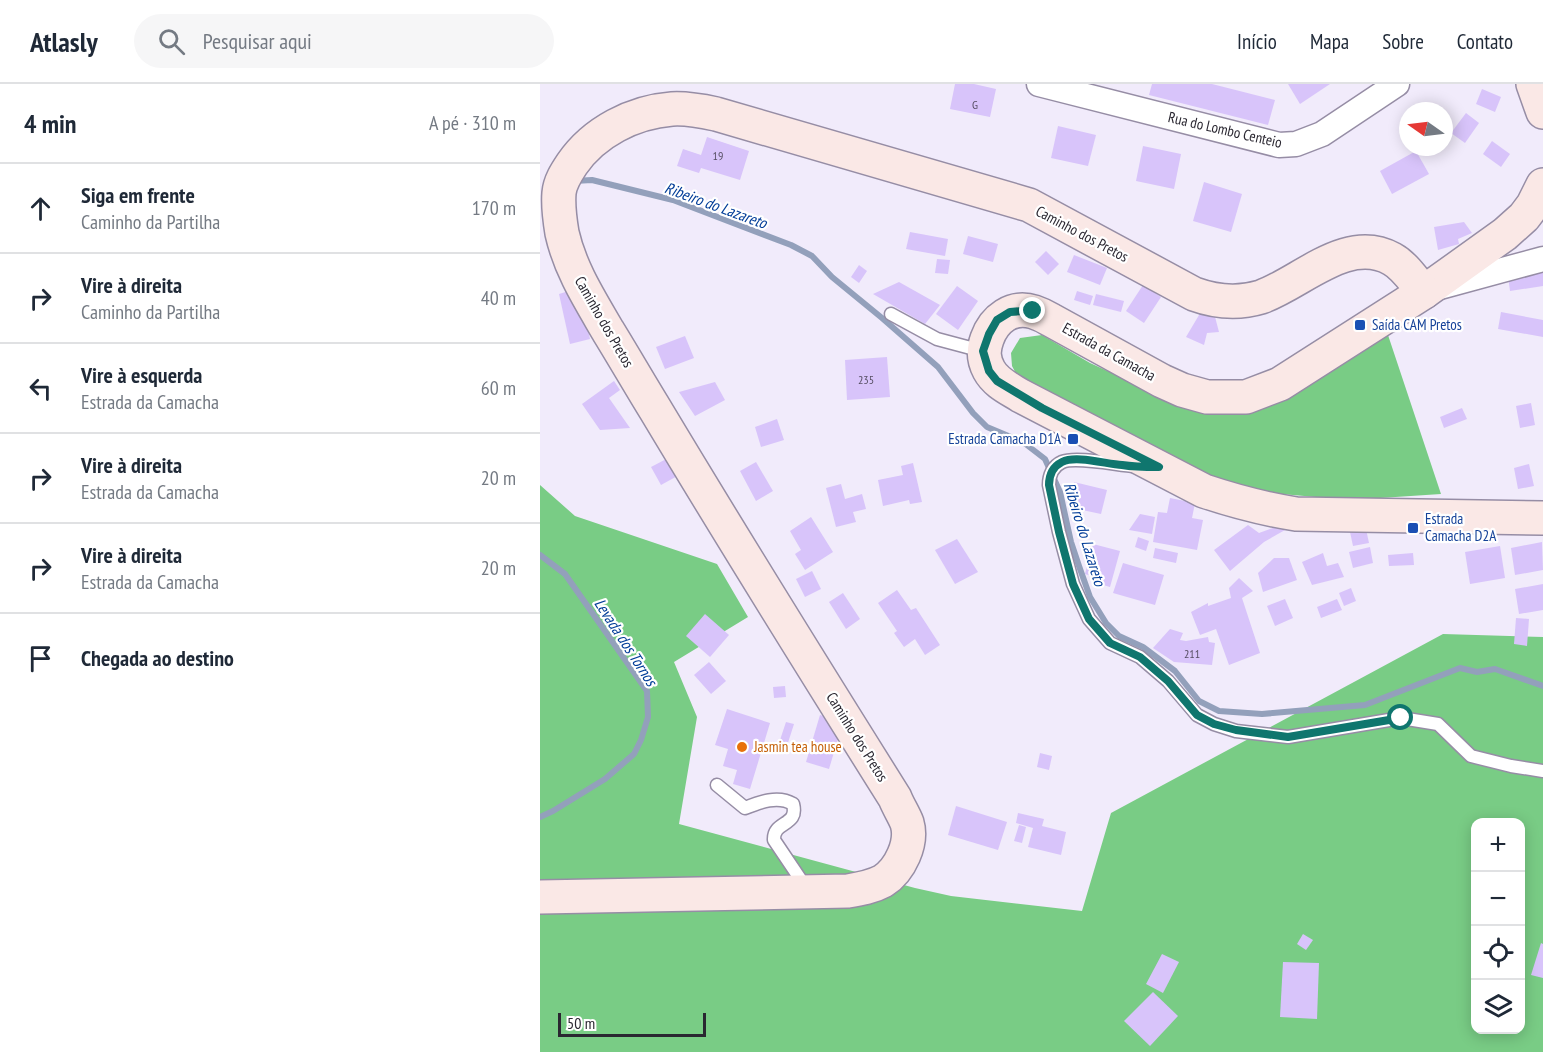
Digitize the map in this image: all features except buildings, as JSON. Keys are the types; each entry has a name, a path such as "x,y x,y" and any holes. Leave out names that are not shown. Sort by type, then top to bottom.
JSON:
{"main road":[{"path":"1533,84 1543,112"},
{"name":"Caminho dos Pretos","path":"540,897 848,891 867,888 884,880 903,858 907,843 907,825 895,798 668,431 584,290 570,261 562,233 561,186 577,157 590,143 609,129 654,111 674,109 702,111 1029,205 1194,294 1222,302 1263,296 1316,268 1354,252 1373,252 1392,259 1424,292"},
{"name":"Estrada da Camacha","path":"983,351 997,320 1010,312 1033,311 1182,390 1207,397 1246,397 1280,384 1424,292 1505,234 1524,217 1543,185"},
{"path":"983,351 989,371 1007,388 1204,491 1266,509 1296,514 1543,518"}],"street":[{"name":"Rua do Lombo Centeio","path":"1040,84 1279,145 1296,144 1322,134 1397,84"},
{"path":"1424,292 1543,259"}],"lane":[{"path":"891,314 937,339 983,351"},
{"path":"1159,467 1063,461 1051,473 1049,485 1073,584 1089,619 1110,643 1140,657 1168,681 1197,715 1214,724 1236,730 1288,737 1401,718 1418,720 1438,724 1471,756 1543,771"},
{"path":"717,786 746,808 775,800 787,800 793,804 794,816 777,829 774,840 808,891"}],"green space":[{"path":"1385,326 1441,494 1350,500 1246,491 1132,441 1023,387 1012,366 1011,353 1020,338 1042,335 1090,363 1138,385 1196,402"},
{"path":"540,485 575,516 717,564 748,617 674,662 697,717 679,824 951,896 1082,911 1111,813 1443,634 1543,637 1543,1052 540,1052"}],"waterway":[{"name":"Ribeiro do Lazareto","path":"574,181 592,180 673,200 791,245 812,256 832,277 938,367 973,413 987,427 1023,442 1045,459 1060,492 1071,542 1090,597 1106,623 1119,636 1143,647 1175,671 1199,701 1219,711 1262,714 1365,705 1460,668 1477,672 1495,669 1543,686"},
{"name":"Levada dos Tornos","path":"540,555 565,574 647,691 648,717 634,754 605,779 540,817"}],"place":[{"name":"Saída CAM Pretos","path":"1360,325"},
{"name":"Estrada Camacha D1A","path":"1073,439"},
{"name":"Estrada Camacha D2A","path":"1413,528"},
{"name":"Jasmin tea house","path":"742,747"}],"route":[{"path":"1033,311 1010,312 997,320 989,334 983,351 989,371 997,381 1042,408 1159,467 1063,461 1053,468 1049,478 1059,532 1073,584 1089,619 1110,643 1140,657 1168,681 1197,715 1214,724 1236,730 1288,737 1401,718"}]}
